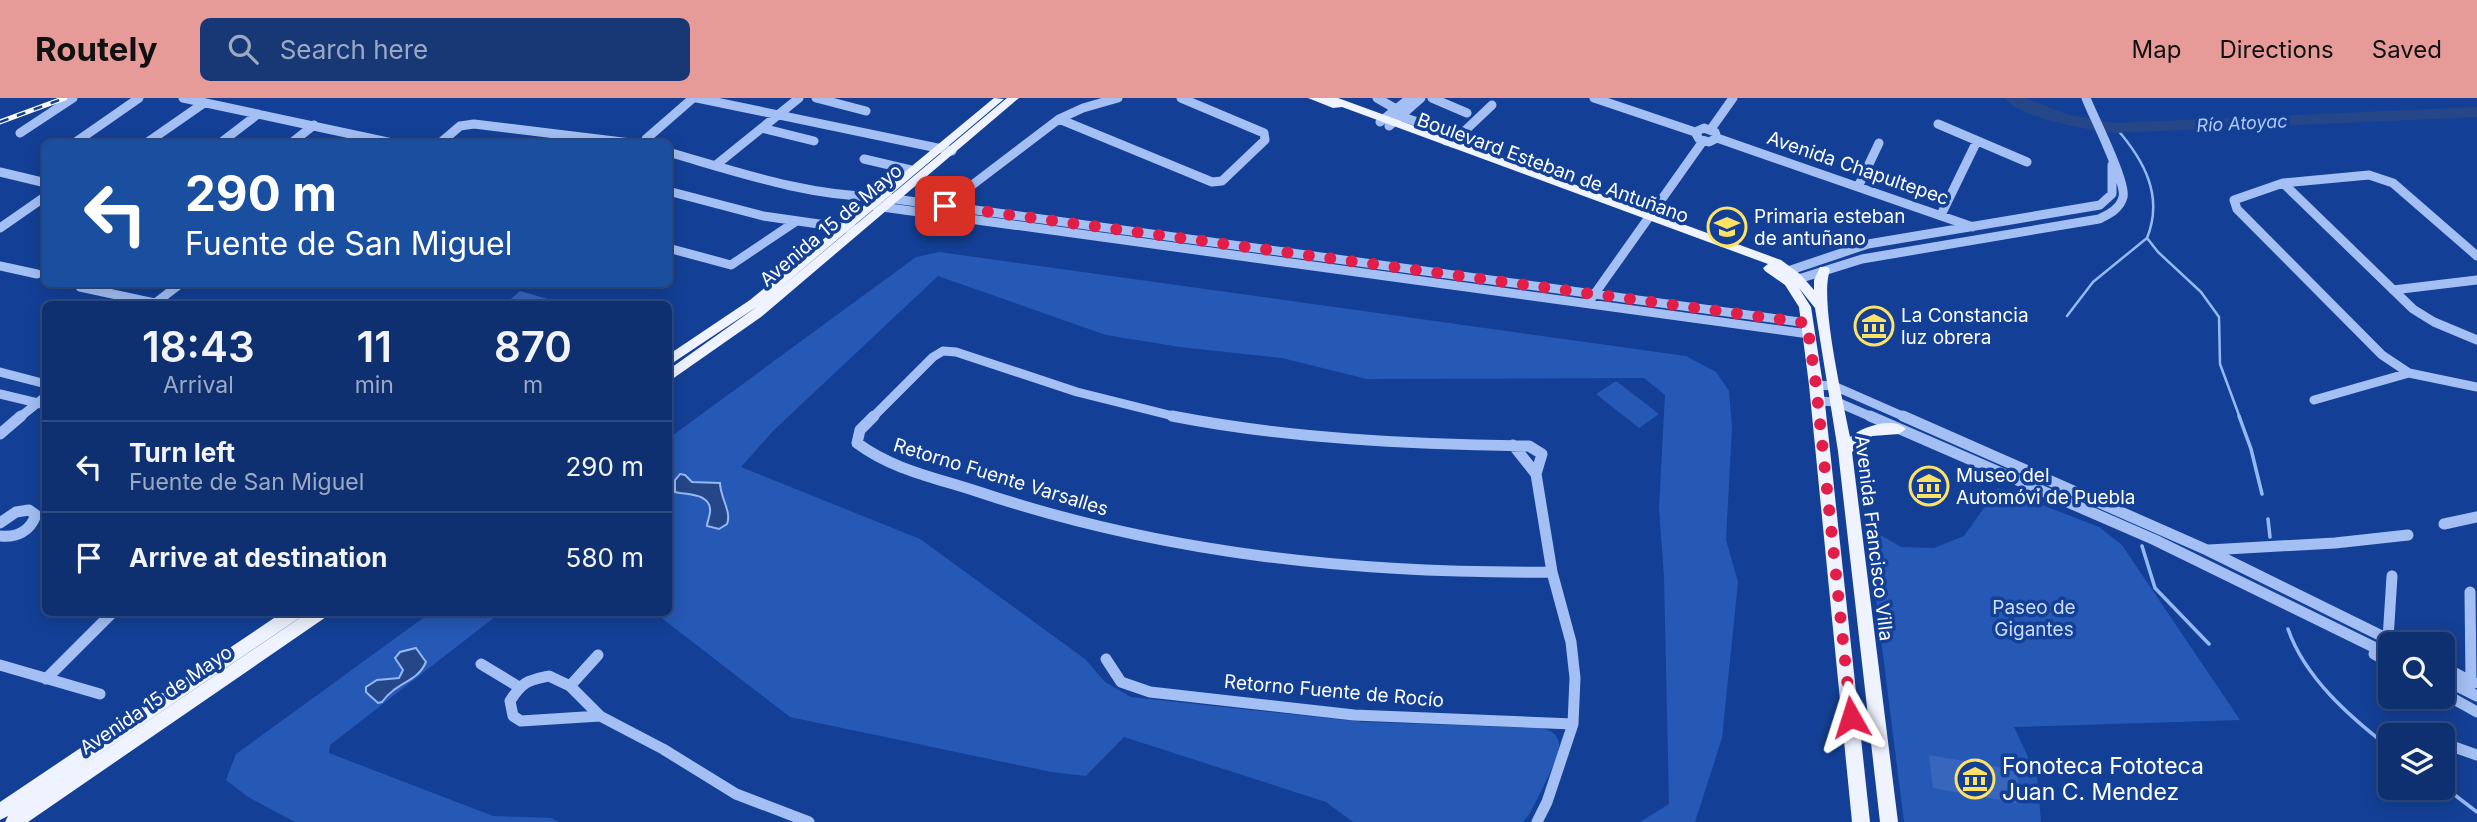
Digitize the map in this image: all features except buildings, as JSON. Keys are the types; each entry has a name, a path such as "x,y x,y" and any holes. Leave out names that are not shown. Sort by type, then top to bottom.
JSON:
{"main road":[{"name":"Avenida 15 de Mayo","path":"881,203 911,170 999,98"},
{"name":"Avenida 15 de Mayo","path":"672,359 754,303 952,151 1014,98"},
{"name":"Boulevard Esteban de Antuñano","path":"1313,98 1391,119 1649,218"},
{"name":"Boulevard Esteban de Antuñano","path":"1337,99 1649,218 1789,276"},
{"name":"Avenida 15 de Mayo","path":"672,374 757,314 851,228"},
{"path":"1821,308 1820,279 1824,270"},
{"name":"Avenida Francisco Villa","path":"1789,276 1821,308 1845,450 1889,822"},
{"name":"Avenida Francisco Villa","path":"1789,276 1805,307 1816,385 1861,822"},
{"path":"1845,450 1857,436 1874,429 1899,429"},
{"name":"Avenida 15 de Mayo","path":"0,812 290,616"},
{"name":"Avenida 15 de Mayo","path":"14,822 315,616"}],"street":[{"path":"20,133 73,98"},
{"path":"78,140 139,98"},
{"path":"183,98 314,125 367,140"},
{"path":"643,140 695,98 952,151"},
{"path":"716,165 799,98"},
{"path":"816,98 866,111"},
{"path":"931,215 1059,119 1083,108 1118,98"},
{"path":"1059,119 1212,182 1222,181 1265,140 1264,133 1181,98"},
{"path":"1377,98 1391,119"},
{"path":"1391,119 1410,98"},
{"path":"1391,119 1421,98"},
{"path":"1432,98 1467,113"},
{"path":"1594,98 1695,132 1704,128 1711,130 1717,138 1703,141 1696,137 1695,132"},
{"path":"1711,130 1733,98"},
{"path":"1789,276 1838,252 1868,244 2100,205 2112,194 2112,164 2086,98"},
{"path":"151,140 204,103"},
{"path":"1449,142 1492,105"},
{"path":"224,140 258,114"},
{"path":"444,140 460,126 474,124 632,140"},
{"path":"1938,124 2027,162"},
{"path":"295,140 314,125"},
{"path":"762,128 814,141"},
{"name":"Avenida Chapultepec","path":"1717,138 1974,227"},
{"path":"1591,299 1703,141"},
{"path":"1941,215 1977,141"},
{"path":"1858,187 1879,143"},
{"path":"672,153 816,194 858,198 931,215 1591,299"},
{"path":"864,159 911,170"},
{"path":"1789,276 1863,259 2099,219 2112,213 2124,198 2122,177 2112,164"},
{"path":"0,173 42,182"},
{"path":"2477,256 2393,183 2381,177 2369,175 2283,183 2236,198 2233,202 2382,355 2409,373 2477,387"},
{"path":"2283,183 2420,314 2477,340"},
{"path":"672,192 719,206 795,222 851,228"},
{"path":"0,228 42,199"},
{"path":"881,203 945,206 1808,329"},
{"path":"672,249 731,265 795,222"},
{"path":"1974,227 1983,239"},
{"path":"0,265 37,274"},
{"path":"2393,290 2477,280"},
{"path":"80,287 143,301"},
{"path":"160,301 176,287"},
{"name":"Retorno Fuente Varsalles","path":"1513,445 1362,442 1200,422 1115,403 1031,379 956,352 943,351 933,356 860,430 857,443 869,454 1066,520 1189,547 1299,564 1354,569 1473,574 1552,572"},
{"path":"0,372 42,383"},
{"path":"2314,400 2409,373"},
{"path":"1816,385 1834,386 2122,512 2207,550 2378,635"},
{"path":"0,394 42,402"},
{"path":"1818,401 1837,402 2155,540 2378,651"},
{"path":"0,434 42,403"},
{"path":"1513,445 1536,474 1552,572 1571,642 1574,678 1573,724 1547,802 1537,822"},
{"path":"1513,445 1529,446 1542,454 1536,474"},
{"path":"0,536 9,538 23,533 34,524 36,515 29,510 16,512 1,520"},
{"path":"2444,524 2477,517"},
{"path":"2207,550 2335,543 2409,535"},
{"path":"2392,576 2393,632"},
{"path":"2455,673 2474,683 2470,592"},
{"path":"46,679 109,616"},
{"path":"570,686 598,655"},
{"name":"Retorno Fuente de Rocío","path":"1106,659 1121,682 1150,692 1354,715 1573,724"},
{"path":"481,664 519,687"},
{"path":"0,665 100,694"},
{"path":"600,716 521,720 513,716 509,708 512,694 519,687 542,676 549,676 570,686 600,716 663,749 736,794 809,822"},
{"path":"2455,686 2477,696"},
{"path":"2455,700 2477,712"},
{"path":"2455,747 2477,755"}],"green space":[{"path":"939,252 1686,356 1716,372 1729,391 1732,427 1726,540 1738,582 1722,738 1695,822 1640,822 1669,804 1664,576 1659,508 1665,395 1644,378 1367,379 1282,358 1180,347 1106,335 938,276 774,430 741,467 920,539 1085,659 1105,682 1131,697 1364,722 1539,728 1550,731 1557,738 1559,745 1556,759 1523,822 1353,822 1326,802 1124,737 1086,776 1051,772 790,717 659,616 672,616 672,436 916,257"},
{"path":"1616,381 1659,414 1639,428 1596,394"},
{"name":"Paseo de Gigantes","path":"1998,488 2028,503 2037,503 2099,527 2122,545 2240,720 2014,727 2037,776 2041,822 1904,822 1867,527 1901,547 1934,548 1964,536"},
{"path":"426,616 496,616 330,745 329,753 493,816 551,818 559,822 295,822 248,797 226,780 236,754"}],"shaded area":[{"path":"680,474 692,482 720,483 728,514 727,524 719,529 707,526 710,511 706,500 675,492 675,480"},
{"path":"416,648 426,662 422,669 378,703 366,692 366,687 377,680 399,678 403,670 395,658 400,652"}],"waterway":[{"name":"Río Atoyac","path":"2012,98 2063,119 2116,128 2477,112"},
{"path":"2116,128 2143,166 2152,193 2152,223 2147,238"},
{"path":"2067,316 2093,282 2147,238"},
{"path":"2147,238 2158,252 2201,292 2219,317 2220,364 2240,418"},
{"path":"2239,416 2251,449 2262,494"},
{"path":"2268,519 2270,537"},
{"path":"2142,546 2155,588 2209,644"},
{"path":"2288,629 2305,664 2317,680 2345,710 2378,738"},
{"path":"2455,795 2477,812"}],"railway":[{"path":"0,122 65,98"}],"place":[{"name":"Primaria esteban de antuñano","path":"1727,227"},
{"name":"La Constancia luz obrera","path":"1874,326"},
{"name":"Museo del Automóvi de Puebla","path":"1929,486"},
{"name":"Fonoteca Fototeca Juan C. Mendez","path":"1975,779"}],"route":[{"path":"945,206 1807,323 1851,717"}]}
